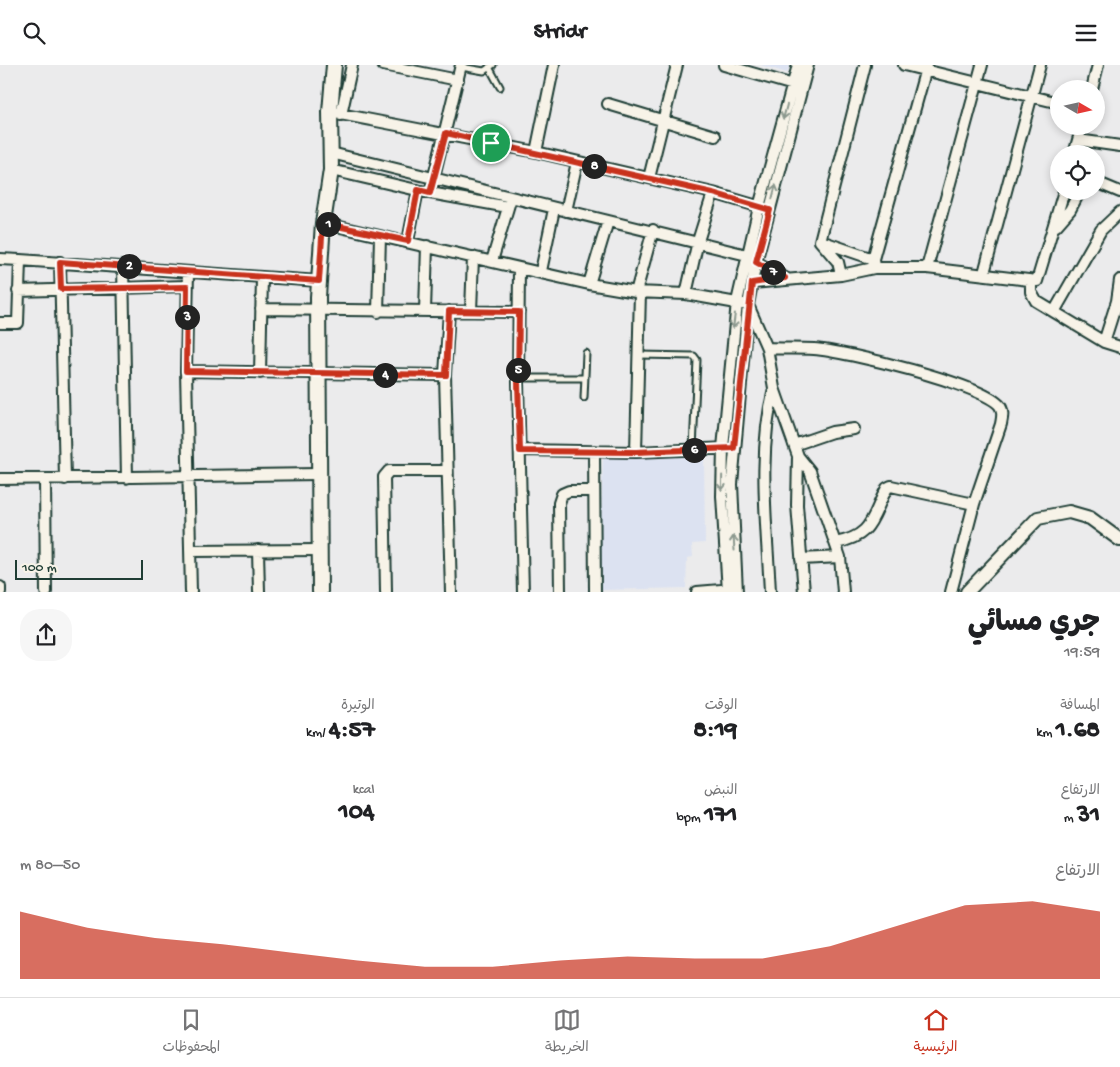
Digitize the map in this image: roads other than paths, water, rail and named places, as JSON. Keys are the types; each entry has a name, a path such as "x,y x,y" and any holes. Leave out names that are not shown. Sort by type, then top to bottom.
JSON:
{"main road":[{"path":"320,592 318,310 323,223 331,170 336,113 334,65"}],"street":[{"path":"352,65 336,113 536,152 713,193 770,210"},
{"path":"383,65 458,80"},
{"path":"536,152 554,65"},
{"path":"649,178 676,65"},
{"path":"724,65 797,86"},
{"path":"733,590 734,448 748,305 756,262 770,210 797,86 798,65"},
{"path":"733,590 722,496 723,449 737,302 759,207 797,86 808,65"},
{"path":"820,241 865,65"},
{"path":"904,65 927,67 1050,100"},
{"path":"927,267 982,65"},
{"path":"984,273 1040,65"},
{"path":"1094,80 1098,65"},
{"path":"430,193 461,66"},
{"path":"874,263 927,67"},
{"path":"608,104 716,136"},
{"path":"1077,145 1079,135"},
{"path":"1078,140 1120,146"},
{"path":"331,153 511,196 554,209 698,241 747,255"},
{"path":"566,211 577,162"},
{"path":"331,170 430,193 508,207"},
{"path":"1105,185 1120,191"},
{"path":"408,241 418,190"},
{"path":"686,294 698,241 713,193"},
{"path":"492,261 511,196"},
{"path":"820,241 874,263 984,273 1031,282 1037,281 1061,200"},
{"path":"1053,229 1070,210 1075,200"},
{"path":"541,271 554,209"},
{"path":"1054,312 1101,231 1120,212"},
{"path":"589,283 608,221"},
{"path":"323,223 408,241 519,269 541,271 589,283 638,292 686,294 748,305"},
{"path":"636,452 640,355 638,292 652,230"},
{"path":"378,311 380,236"},
{"path":"820,241 838,262 841,275"},
{"path":"425,311 427,246"},
{"path":"471,311 473,257"},
{"path":"0,259 319,281"},
{"path":"0,323 18,323 20,260"},
{"path":"60,262 65,479"},
{"path":"756,262 785,278"},
{"path":"752,283 785,278 841,275 874,263"},
{"path":"122,266 127,478"},
{"path":"519,269 518,377 523,592"},
{"path":"188,272 186,371 191,592"},
{"path":"260,373 262,277"},
{"path":"1104,342 1117,301 1120,280"},
{"path":"1031,282 1031,293 1036,301 1104,342 1120,347"},
{"path":"18,291 187,287"},
{"path":"748,305 767,348 774,388 798,456 810,471 840,557 843,592"},
{"path":"261,309 519,312"},
{"path":"449,311 446,375 451,592"},
{"path":"767,348 815,349 863,358 959,385 990,398 1000,405 1003,413 1001,424 974,504 950,592"},
{"path":"186,371 446,375"},
{"path":"770,592 765,476 769,407 774,388"},
{"path":"794,445 832,432 854,429"},
{"path":"520,451 636,452 734,448"},
{"path":"594,451 595,592"},
{"path":"798,456 797,505 804,592"},
{"path":"386,592 384,477 390,471 447,471"},
{"path":"0,479 45,480 318,474"},
{"path":"45,480 46,592"},
{"path":"835,543 851,540 866,530 875,518 887,487 891,485 974,504"},
{"path":"560,592 559,503 562,494 569,491 594,491"},
{"path":"967,592 1038,518 1069,512 1090,518 1120,540"},
{"path":"258,550 259,592"},
{"path":"190,551 319,550"},
{"path":"801,559 840,557"},
{"path":"0,587 0,592"},
{"path":"697,592 733,590"}],"lane":[{"path":"461,66 484,71 491,66 500,87"},
{"path":"584,399 586,353"},
{"path":"640,355 694,356 697,360 692,450"},
{"path":"518,377 584,378"}]}
